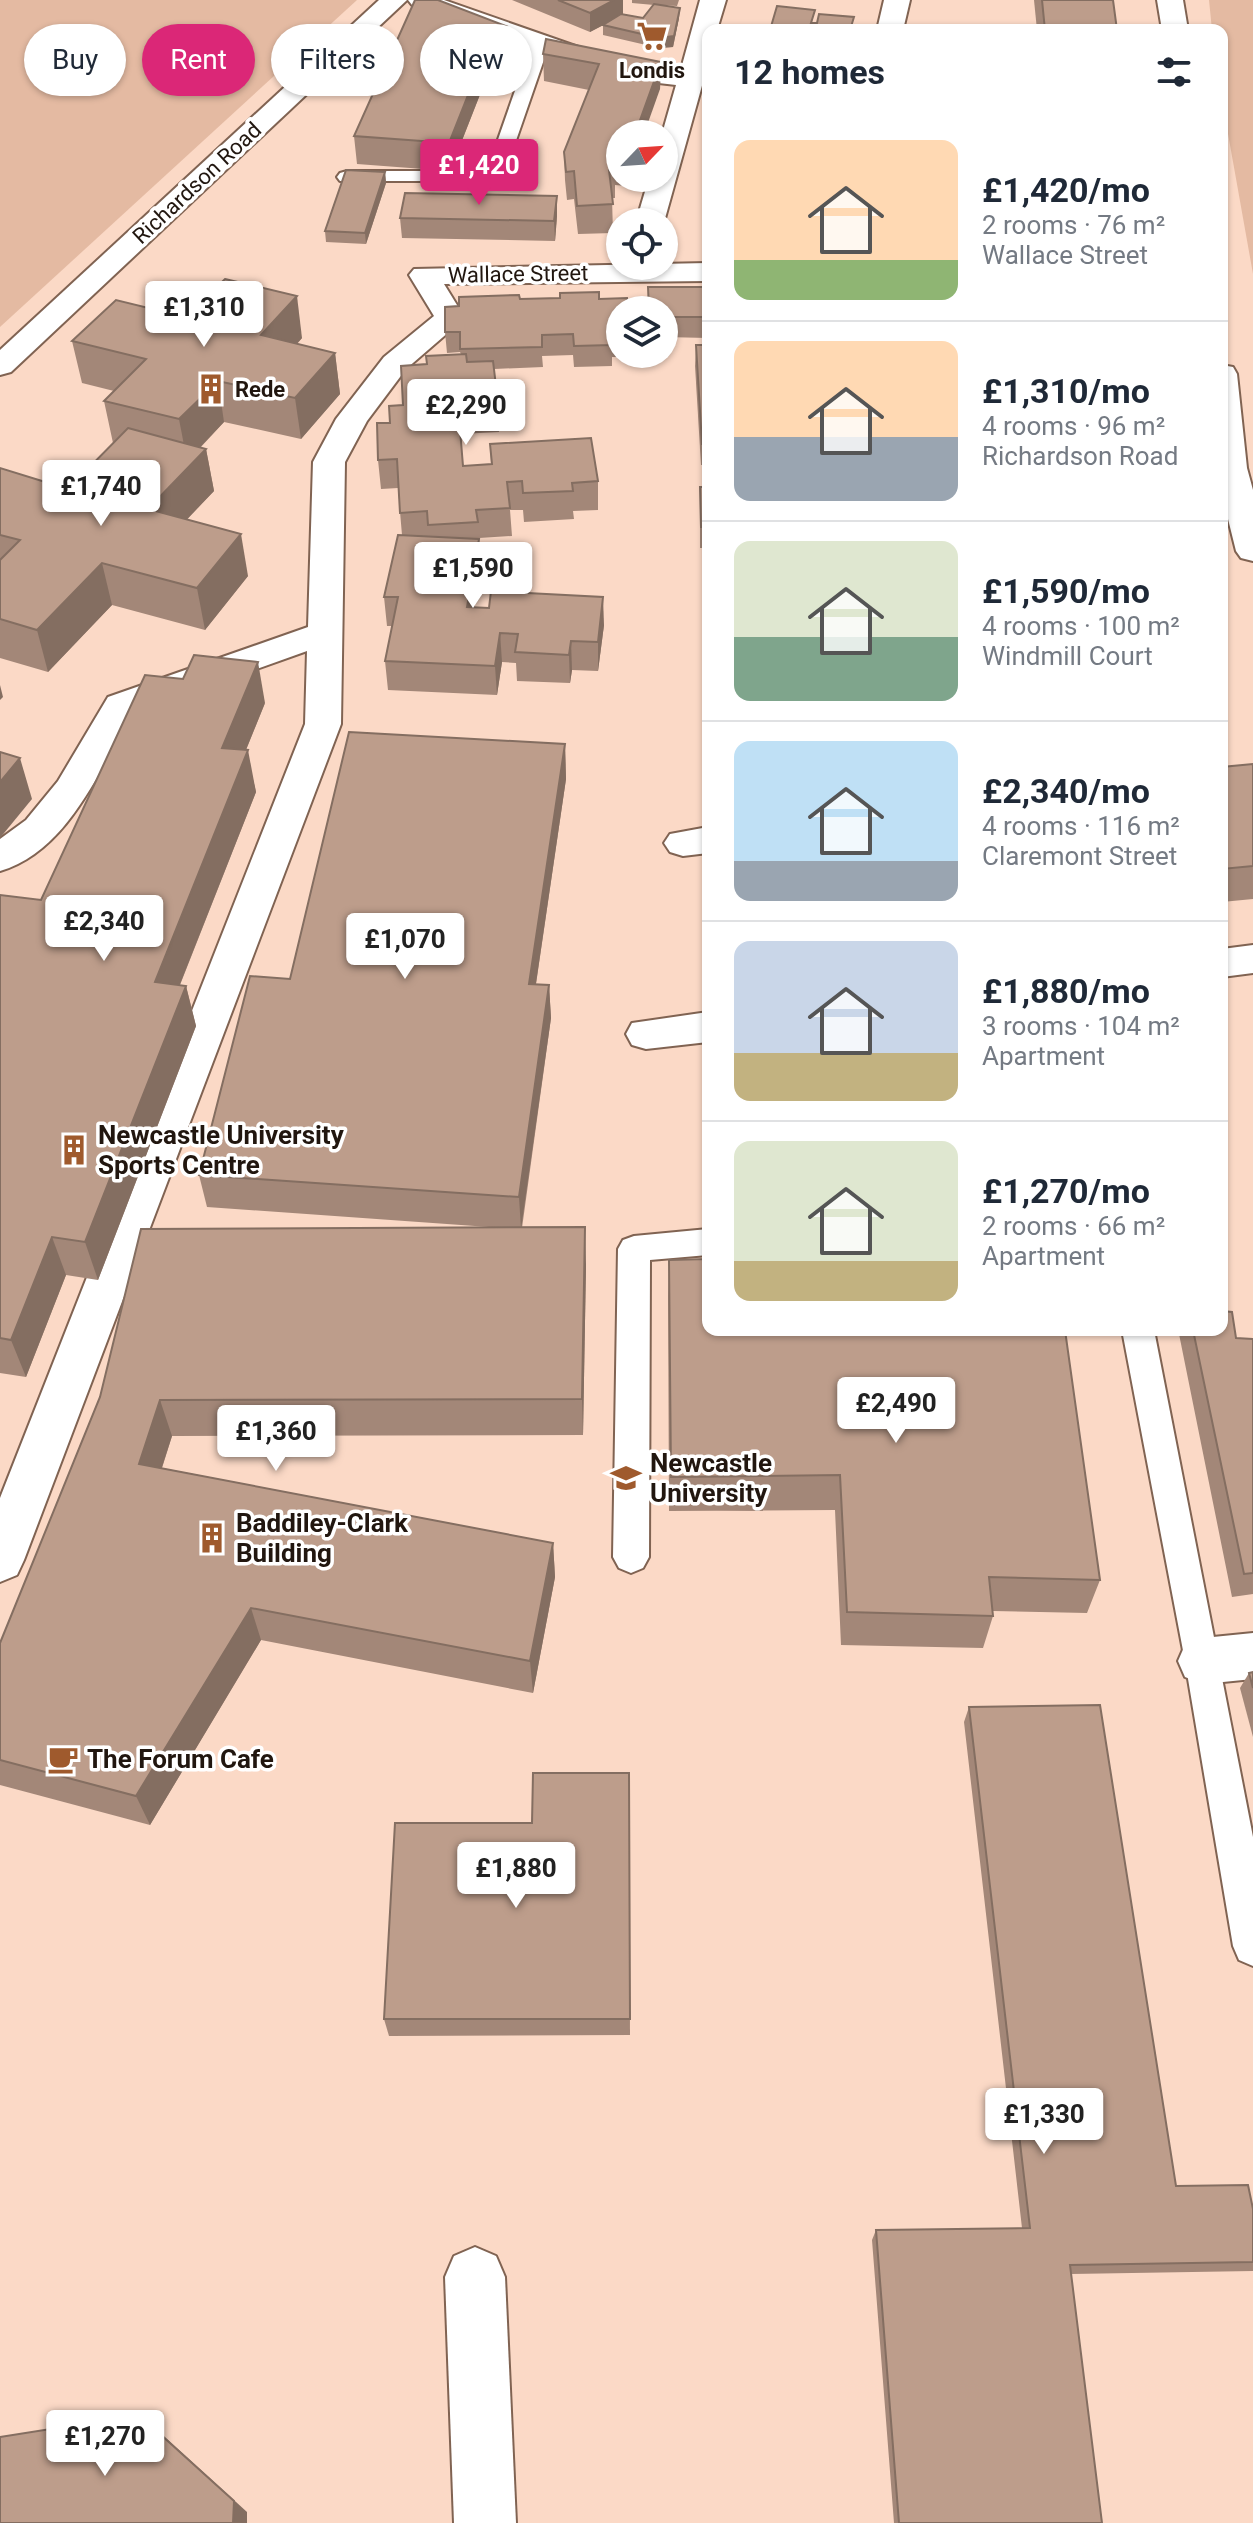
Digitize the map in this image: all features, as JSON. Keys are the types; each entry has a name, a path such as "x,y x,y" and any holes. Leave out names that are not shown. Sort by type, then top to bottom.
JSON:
{"street":[{"name":"Richardson Road","path":"0,366 394,0"},
{"path":"421,0 540,45 624,72 691,78"},
{"path":"706,24 713,0"},
{"path":"891,24 897,0"},
{"path":"1170,0 1174,24"},
{"path":"678,125 702,39"},
{"name":"Wallace Street","path":"324,633 329,462 352,419 395,363 450,318 424,275 686,268"},
{"path":"1228,437 1231,468 1253,551"},
{"path":"0,858 39,829 73,788 121,705 324,633 323,724 0,1560"},
{"path":"1228,962 1253,959"},
{"path":"646,1034 702,1028"},
{"path":"1203,1661 1253,1656"},
{"path":"475,2277 485,2523"}],"lane":[{"path":"347,177 495,177 540,45"},
{"path":"631,1557 634,1249 702,1243"},
{"path":"1139,1336 1203,1661 1253,1946"}],"shaded area":[{"path":"0,0 357,0 331,24 271,24 271,79 255,93 255,24 142,24 142,96 252,96 0,327"},
{"path":"1209,0 1253,0 1253,274 1228,134 1228,24 1211,24"}],"building":[{"path":"415,0 438,0 501,24 420,24 420,96 468,96 449,143 354,136 372,96 404,96 404,25"},
{"path":"558,0 614,0 590,13"},
{"path":"1042,0 1113,0 1116,24 1044,24"},
{"path":"654,4 680,8 674,36 659,38 603,25 621,14 643,18"},
{"path":"777,6 815,10 811,23 817,23 819,14 854,17 852,24 772,24"},
{"path":"546,39 661,62 640,120 606,120 606,192 612,192 613,204 577,206 574,171 566,172 564,152 599,64 543,54"},
{"path":"346,170 385,172 365,233 325,231"},
{"path":"405,193 557,196 554,221 400,218"},
{"path":"225,279 297,296 261,335 335,353 295,398 218,381 179,419 104,401 146,359 72,341 116,300 185,317"},
{"path":"648,287 702,287 702,317 678,317 678,296 648,296"},
{"path":"599,292 599,299 606,299 606,345 574,346 573,334 542,335 542,347 460,349 460,332 445,332 445,307 459,306 459,297 519,295 520,299 560,298 560,293"},
{"path":"696,345 702,345 702,444"},
{"path":"466,354 467,362 493,361 498,403 458,405 463,466 492,464 490,444 591,438 598,481 572,483 573,491 523,493 522,481 507,482 510,508 476,510 478,522 428,525 427,511 400,513 397,459 378,460 377,423 390,423 389,406 403,405 401,366 427,364 426,356"},
{"path":"128,428 206,449 148,509 241,534 197,588 102,563 37,630 0,619 0,560 20,540 0,535 0,468 68,489"},
{"path":"700,487 702,487 702,527"},
{"path":"398,535 479,539 467,607 489,608 491,591 603,597 598,642 571,641 569,655 515,652 518,634 500,633 495,666 385,661 398,597 384,597"},
{"name":"Newcastle University Sports Centre","path":"194,655 258,662 222,748 248,750 155,982 186,986 85,1242 52,1237 11,1340 0,1338 0,895 41,900 145,675 183,679"},
{"path":"349,732 565,744 529,984 549,985 519,1197 199,1175 250,976 290,979"},
{"path":"0,752 20,758 0,782"},
{"path":"1253,764 1253,866 1228,868 1228,766"},
{"name":"Baddiley-Clark Building","path":"585,1227 582,1399 160,1400 139,1464 553,1543 530,1661 251,1608 136,1796 0,1760 0,1643 100,1397 141,1229"},
{"path":"702,1259 702,1336 1066,1336 1100,1580 989,1577 993,1616 847,1612 840,1475 671,1477 669,1260"},
{"path":"1228,1312 1232,1312 1236,1338 1253,1339 1253,1573 1244,1574 1194,1336 1228,1336"},
{"path":"1100,1705 1176,2186 1248,2185 1253,2209 1253,2262 1070,2265 1102,2523 899,2523 876,2230 1030,2228 969,1707"},
{"path":"533,1773 629,1773 630,2019 384,2019 395,1823 532,1823"},
{"path":"139,2415 234,2501 233,2523 0,2523 0,2437"}],"place":[{"name":"Londis","path":"652,36"},
{"name":"Rede","path":"211,389"},
{"name":"Newcastle University Sports Centre","path":"74,1150"},
{"name":"Newcastle University","path":"626,1478"},
{"name":"Baddiley-Clark Building","path":"212,1538"},
{"name":"The Forum Cafe","path":"63,1759"}]}
